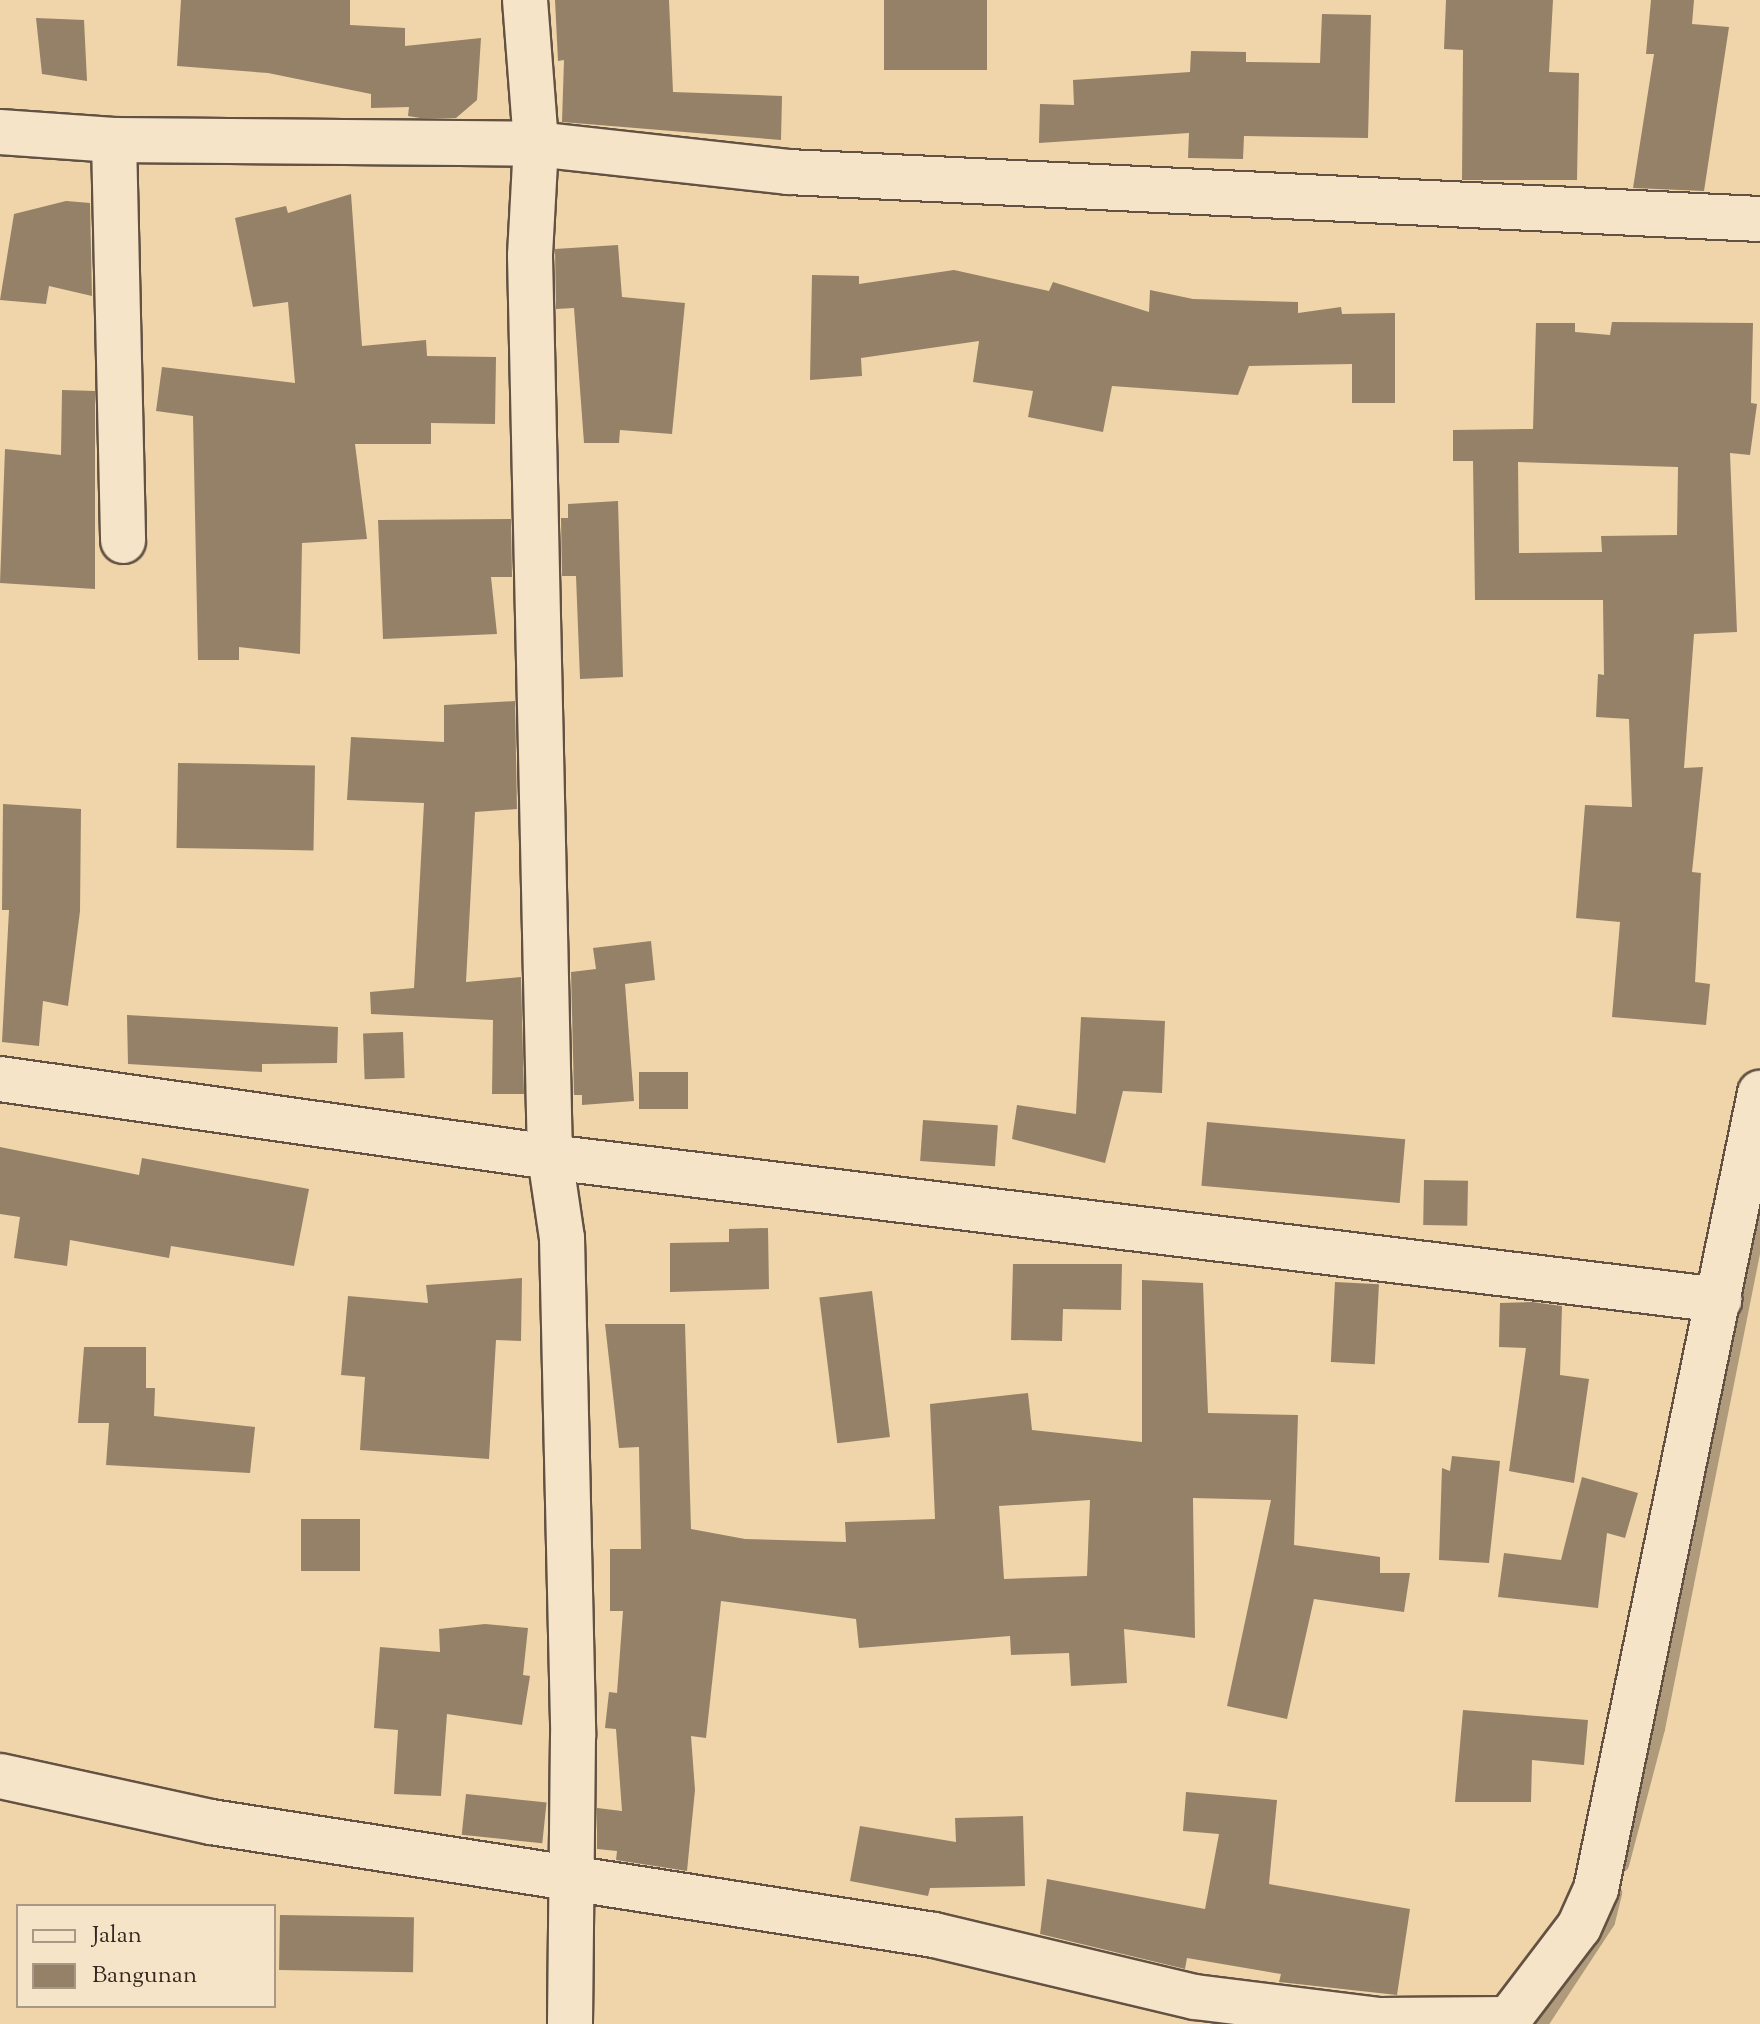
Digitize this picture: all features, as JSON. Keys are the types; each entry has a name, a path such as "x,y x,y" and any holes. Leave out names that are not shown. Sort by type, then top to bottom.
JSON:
{"street":[{"path":"525,0 536,144 530,256 550,1157 562,1238 573,1736 568,1877 570,2024"},
{"path":"0,132 114,140 536,144 788,172 1760,219"},
{"path":"114,140 123,541"},
{"path":"0,1079 550,1157 1719,1300"},
{"path":"0,1776 211,1822 934,1935 1195,1997 1380,2020 1507,2021 1579,1927 1596,1889 1760,1093"}],"building":[{"path":"181,0 350,0 350,25 405,28 405,46 481,38 477,100 456,118 420,118 408,116 409,107 371,108 371,94 268,73 177,66"},
{"path":"555,0 669,0 673,92 782,96 781,140 562,122 564,60 558,61"},
{"path":"884,0 987,0 987,70 884,70"},
{"path":"1446,0 1553,0 1549,72 1579,73 1577,180 1462,180 1463,50 1444,49"},
{"path":"1651,0 1694,0 1692,24 1729,27 1704,191 1633,188 1654,54 1646,54"},
{"path":"1322,14 1371,15 1368,138 1244,136 1243,159 1188,158 1189,133 1039,143 1040,104 1074,105 1073,80 1190,72 1191,51 1246,52 1246,62 1320,63"},
{"path":"36,18 84,20 87,81 42,74"},
{"path":"351,194 362,346 426,340 427,356 496,357 495,424 431,423 431,444 355,444 367,539 302,543 300,654 239,647 239,660 198,660 193,416 156,411 162,367 295,383 288,302 253,307 235,218 286,206 288,213"},
{"path":"66,201 90,203 92,296 49,286 46,304 0,300 14,214"},
{"path":"618,245 622,297 685,303 672,434 620,430 619,443 584,443 574,308 556,309 555,249"},
{"path":"954,270 1049,291 1053,282 1149,312 1150,290 1193,299 1298,302 1298,313 1341,307 1342,314 1395,313 1395,403 1352,403 1352,364 1249,366 1238,395 1112,386 1103,432 1028,417 1033,391 973,382 979,341 861,358 862,376 810,380 812,275 859,276 859,284"},
{"path":"1612,322 1753,323 1751,403 1757,404 1750,455 1730,453 1737,632 1694,634 1684,768 1703,767 1692,872 1701,873 1695,982 1710,984 1706,1025 1612,1017 1620,922 1576,918 1585,805 1632,807 1629,719 1596,717 1598,674 1604,675 1603,600 1475,600 1473,461 1453,461 1453,430 1533,429 1536,323 1575,323 1575,332 1610,335","holes":["1518,462 1678,467 1677,535 1601,536 1602,552 1519,553"]},
{"path":"62,390 95,391 95,589 0,583 5,449 61,455"},
{"path":"618,501 623,677 580,679 576,576 562,576 561,518 568,518 568,504"},
{"path":"511,519 512,577 491,577 497,634 383,639 378,520"},
{"path":"515,701 517,809 475,812 466,982 521,977 524,1094 492,1094 493,1020 371,1014 370,992 414,988 424,803 347,800 351,737 444,742 444,705"},
{"path":"178,763 315,765 313,850 177,848"},
{"path":"3,804 81,809 80,911 68,1006 43,1001 39,1046 2,1042 9,910 2,910"},
{"path":"651,941 655,980 625,984 634,1101 582,1105 582,1095 574,1095 571,972 596,969 593,948"},
{"path":"127,1015 338,1027 337,1063 262,1064 262,1072 128,1064"},
{"path":"1081,1017 1165,1021 1162,1093 1123,1091 1105,1163 1012,1139 1017,1105 1076,1114"},
{"path":"403,1032 405,1078 365,1079 363,1033"},
{"path":"639,1072 688,1072 688,1109 639,1109"},
{"path":"923,1120 998,1125 995,1166 920,1161"},
{"path":"1207,1122 1405,1139 1400,1203 1201,1186"},
{"path":"0,1147 139,1175 142,1158 309,1189 294,1266 171,1246 169,1258 70,1240 67,1266 14,1258 20,1217 0,1214"},
{"path":"1424,1180 1468,1181 1467,1226 1423,1225"},
{"path":"768,1228 769,1289 670,1292 670,1243 729,1242 729,1229"},
{"path":"1013,1264 1122,1264 1121,1310 1063,1309 1062,1341 1011,1340"},
{"path":"522,1278 521,1341 496,1340 489,1459 360,1450 365,1377 341,1375 348,1296 428,1303 426,1285"},
{"path":"1142,1280 1203,1283 1208,1413 1298,1415 1294,1545 1380,1557 1380,1573 1410,1573 1404,1612 1314,1599 1287,1719 1227,1706 1271,1500 1193,1498 1195,1638 1124,1629 1127,1683 1071,1686 1069,1653 1011,1655 1010,1636 859,1648 856,1619 721,1601 706,1738 691,1736 695,1790 687,1871 616,1860 617,1851 597,1849 597,1808 622,1811 616,1729 605,1728 609,1692 617,1693 623,1611 610,1611 610,1549 641,1549 639,1447 619,1448 605,1324 685,1324 691,1529 745,1539 846,1542 845,1522 935,1519 930,1404 1028,1393 1032,1430 1142,1442","holes":["1090,1500 1087,1576 1004,1579 999,1506"]},
{"path":"1335,1282 1379,1284 1375,1364 1331,1362"},
{"path":"872,1291 890,1437 837,1443 819,1297"},
{"path":"1532,1302 1562,1306 1560,1375 1589,1379 1574,1483 1509,1471 1526,1348 1499,1347 1500,1303"},
{"path":"84,1347 146,1347 146,1388 155,1388 154,1416 255,1427 250,1473 106,1465 109,1423 78,1423"},
{"path":"1452,1456 1500,1461 1489,1563 1439,1560 1442,1468 1450,1471"},
{"path":"1582,1477 1638,1493 1625,1538 1607,1533 1598,1608 1498,1597 1504,1553 1561,1560"},
{"path":"301,1519 360,1519 360,1571 301,1571"},
{"path":"485,1624 528,1628 523,1675 530,1676 522,1725 447,1714 441,1796 394,1794 398,1730 374,1728 380,1647 440,1652 439,1629"},
{"path":"1463,1710 1588,1720 1584,1765 1532,1760 1531,1802 1455,1802"},
{"path":"1186,1792 1277,1800 1269,1884 1410,1909 1397,1995 1279,1982 1281,1974 1187,1958 1185,1969 1040,1934 1047,1879 1205,1909 1219,1834 1183,1831"},
{"path":"466,1794 547,1802 542,1843 462,1835"},
{"path":"1023,1816 1025,1886 930,1888 928,1896 850,1881 860,1826 956,1842 955,1818"},
{"path":"280,1915 414,1917 413,1972 279,1970"}],"waterway":[{"path":"1622,1865 1658,1729 1760,1218"},
{"path":"1541,2024 1608,1922 1615,1893"}]}
